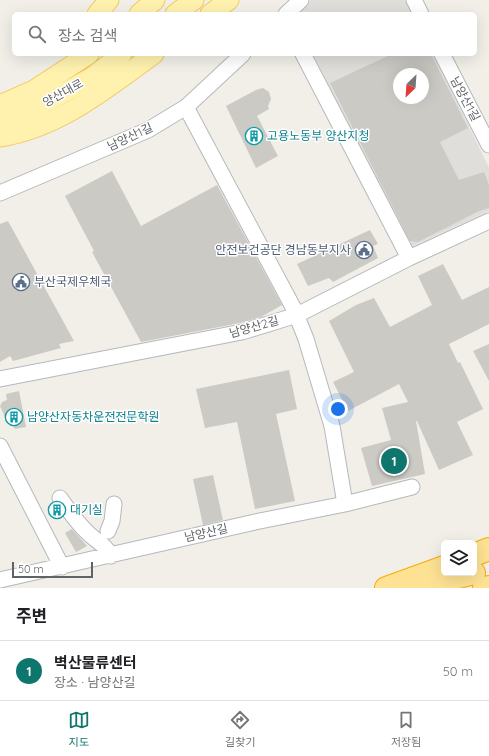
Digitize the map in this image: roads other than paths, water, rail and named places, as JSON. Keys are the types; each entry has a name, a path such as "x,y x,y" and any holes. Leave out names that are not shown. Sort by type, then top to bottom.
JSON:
{"highway":[{"path":"477,555 489,549"},
{"path":"386,588 441,568"},
{"path":"477,572 489,569"},
{"path":"416,588 462,576"},
{"path":"484,588 489,587"}],"main road":[{"path":"99,12 109,0"},
{"path":"141,12 155,0"},
{"path":"178,12 194,0"},
{"path":"213,12 229,0"},
{"path":"34,90 63,56"},
{"name":"양산대로","path":"2,103 34,90 86,56"},
{"name":"양산대로","path":"0,125 55,98 92,77 119,56"},
{"path":"0,136 18,134 43,125 86,103 151,56"}],"street":[{"path":"288,12 300,0"},
{"path":"414,0 420,12"},
{"name":"남양산1길","path":"0,193 148,130 186,107 241,56"},
{"path":"304,56 409,258"},
{"name":"남양산1길","path":"443,56 489,145"},
{"path":"186,107 297,315 332,426 345,504"},
{"name":"남양산2길","path":"0,379 242,332 297,315 409,258 489,221"},
{"path":"0,446 62,567"},
{"name":"남양산길","path":"0,580 111,556 255,522 345,504 412,487"},
{"path":"60,498 75,519 89,534 107,548 111,556"},
{"path":"108,531 112,521 114,504"}],"place":[{"name":"고용노동부 양산지청","path":"254,136"},
{"name":"안전보건공단 경남동부지사","path":"364,250"},
{"name":"부산국제우체국","path":"21,282"},
{"name":"남양산자동차운전전문학원","path":"14,417"},
{"name":"벽산물류센터","path":"394,461"},
{"name":"대기실","path":"57,510"}]}
